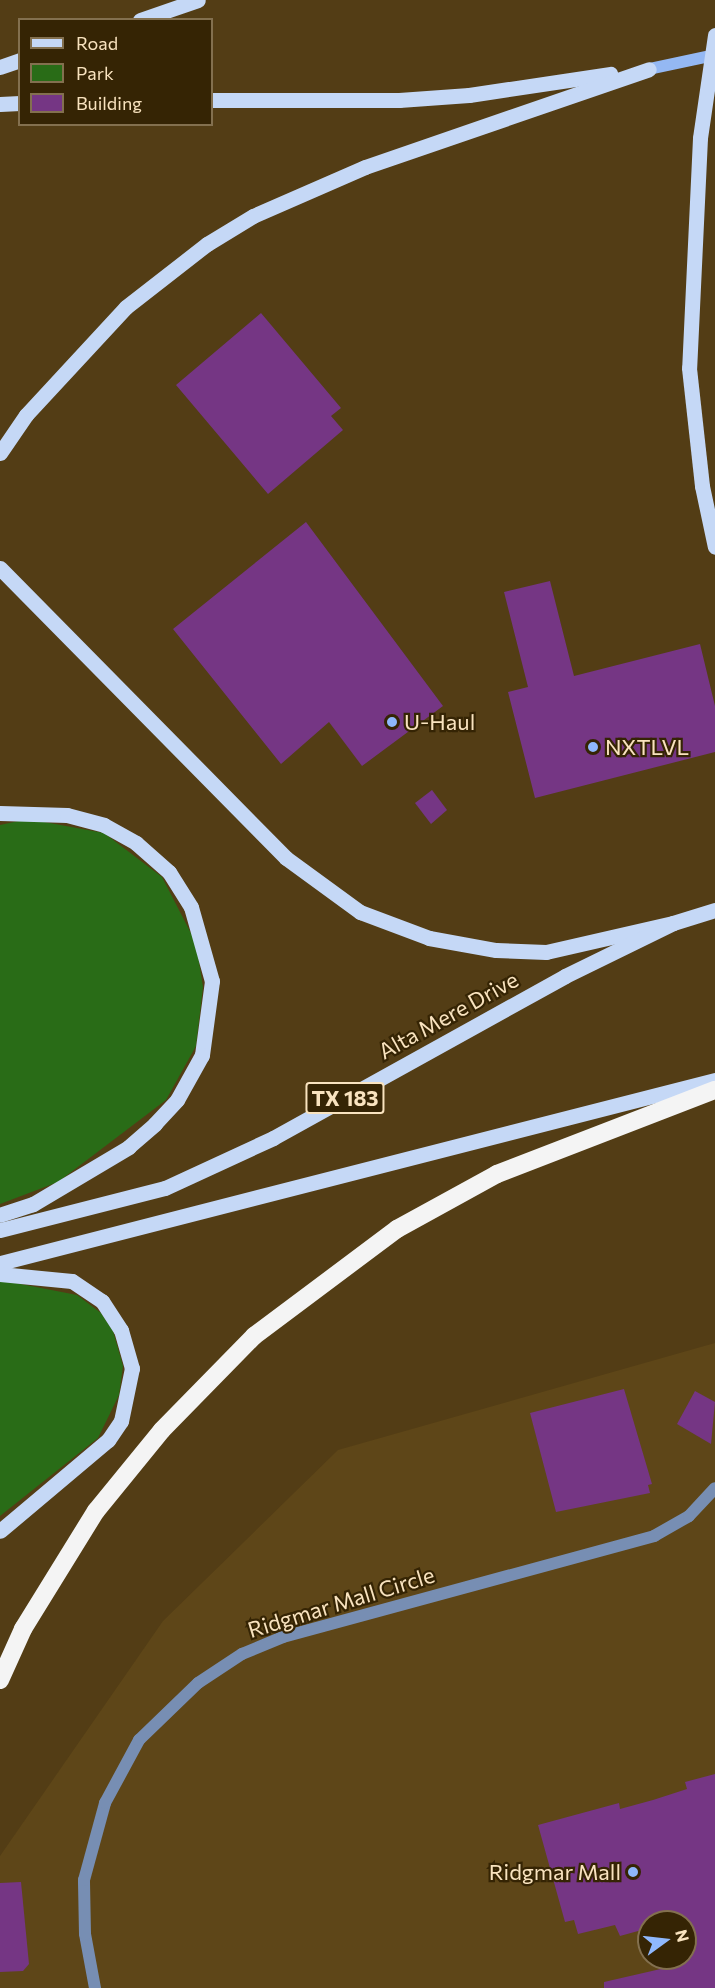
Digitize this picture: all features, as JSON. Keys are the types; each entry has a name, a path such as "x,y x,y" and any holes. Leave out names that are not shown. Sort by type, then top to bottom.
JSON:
{"highway":[{"path":"0,1680 23,1629 96,1511 162,1431 254,1336 397,1229 497,1174 715,1090"}],"main road":[{"path":"147,18 198,0"},
{"path":"715,35 700,138 689,357 702,486 715,547"},
{"path":"213,100 469,95 649,69 715,54"},
{"path":"0,67 18,61"},
{"path":"0,453 26,415 126,307 198,251 253,216 365,167 649,69"},
{"path":"0,104 18,103"},
{"path":"2,570 278,850 360,912 429,938 496,950 546,952 673,923"},
{"path":"0,813 67,814 104,825 136,843 169,872 191,907 212,981 202,1054 177,1100 129,1147 33,1204 0,1215"},
{"name":"Alta Mere Drive","path":"0,1230 165,1188 239,1155 565,976 673,923 715,910"},
{"path":"0,1263 715,1080"},
{"path":"0,1274 72,1281 102,1302 121,1330 132,1368 121,1421 108,1440 0,1531"}],"street":[{"name":"Ridgmar Mall Circle","path":"94,1988 85,1934 84,1880 105,1803 139,1740 198,1683 242,1654 283,1637 654,1536 689,1516 715,1488"}],"shaded area":[{"path":"715,1343 715,1988 0,1988 0,1856 163,1621 338,1450"}],"green space":[{"path":"28,819 104,833 162,877 196,943 203,987 196,1046 166,1100 58,1182 0,1204 0,825"},
{"path":"0,1280 77,1295 101,1313 113,1331 123,1366 119,1395 98,1438 0,1516"}],"building":[{"path":"261,313 341,408 331,416 343,430 268,494 176,385"},
{"path":"306,522 443,706 362,766 329,722 281,764 173,629"},
{"path":"550,581 574,676 700,644 715,706 715,752 535,798 508,692 528,687 504,592"},
{"path":"432,790 447,810 431,824 415,803"},
{"path":"624,1389 652,1484 648,1485 650,1493 556,1512 530,1413"},
{"path":"695,1391 715,1402 711,1444 677,1424"},
{"name":"Ridgmar Mall","path":"715,1774 715,1988 604,1988 604,1982 656,1970 697,1970 697,1910 637,1910 637,1931 620,1936 615,1925 578,1934 574,1920 565,1922 538,1825 619,1803 620,1809 653,1800 687,1789 685,1782"},
{"path":"21,1882 29,1964 23,1971 0,1972 0,1883"}],"place":[{"name":"U-Haul","path":"392,722"},
{"name":"NXTLVL","path":"593,747"},
{"name":"Ridgmar Mall","path":"633,1872"}]}
